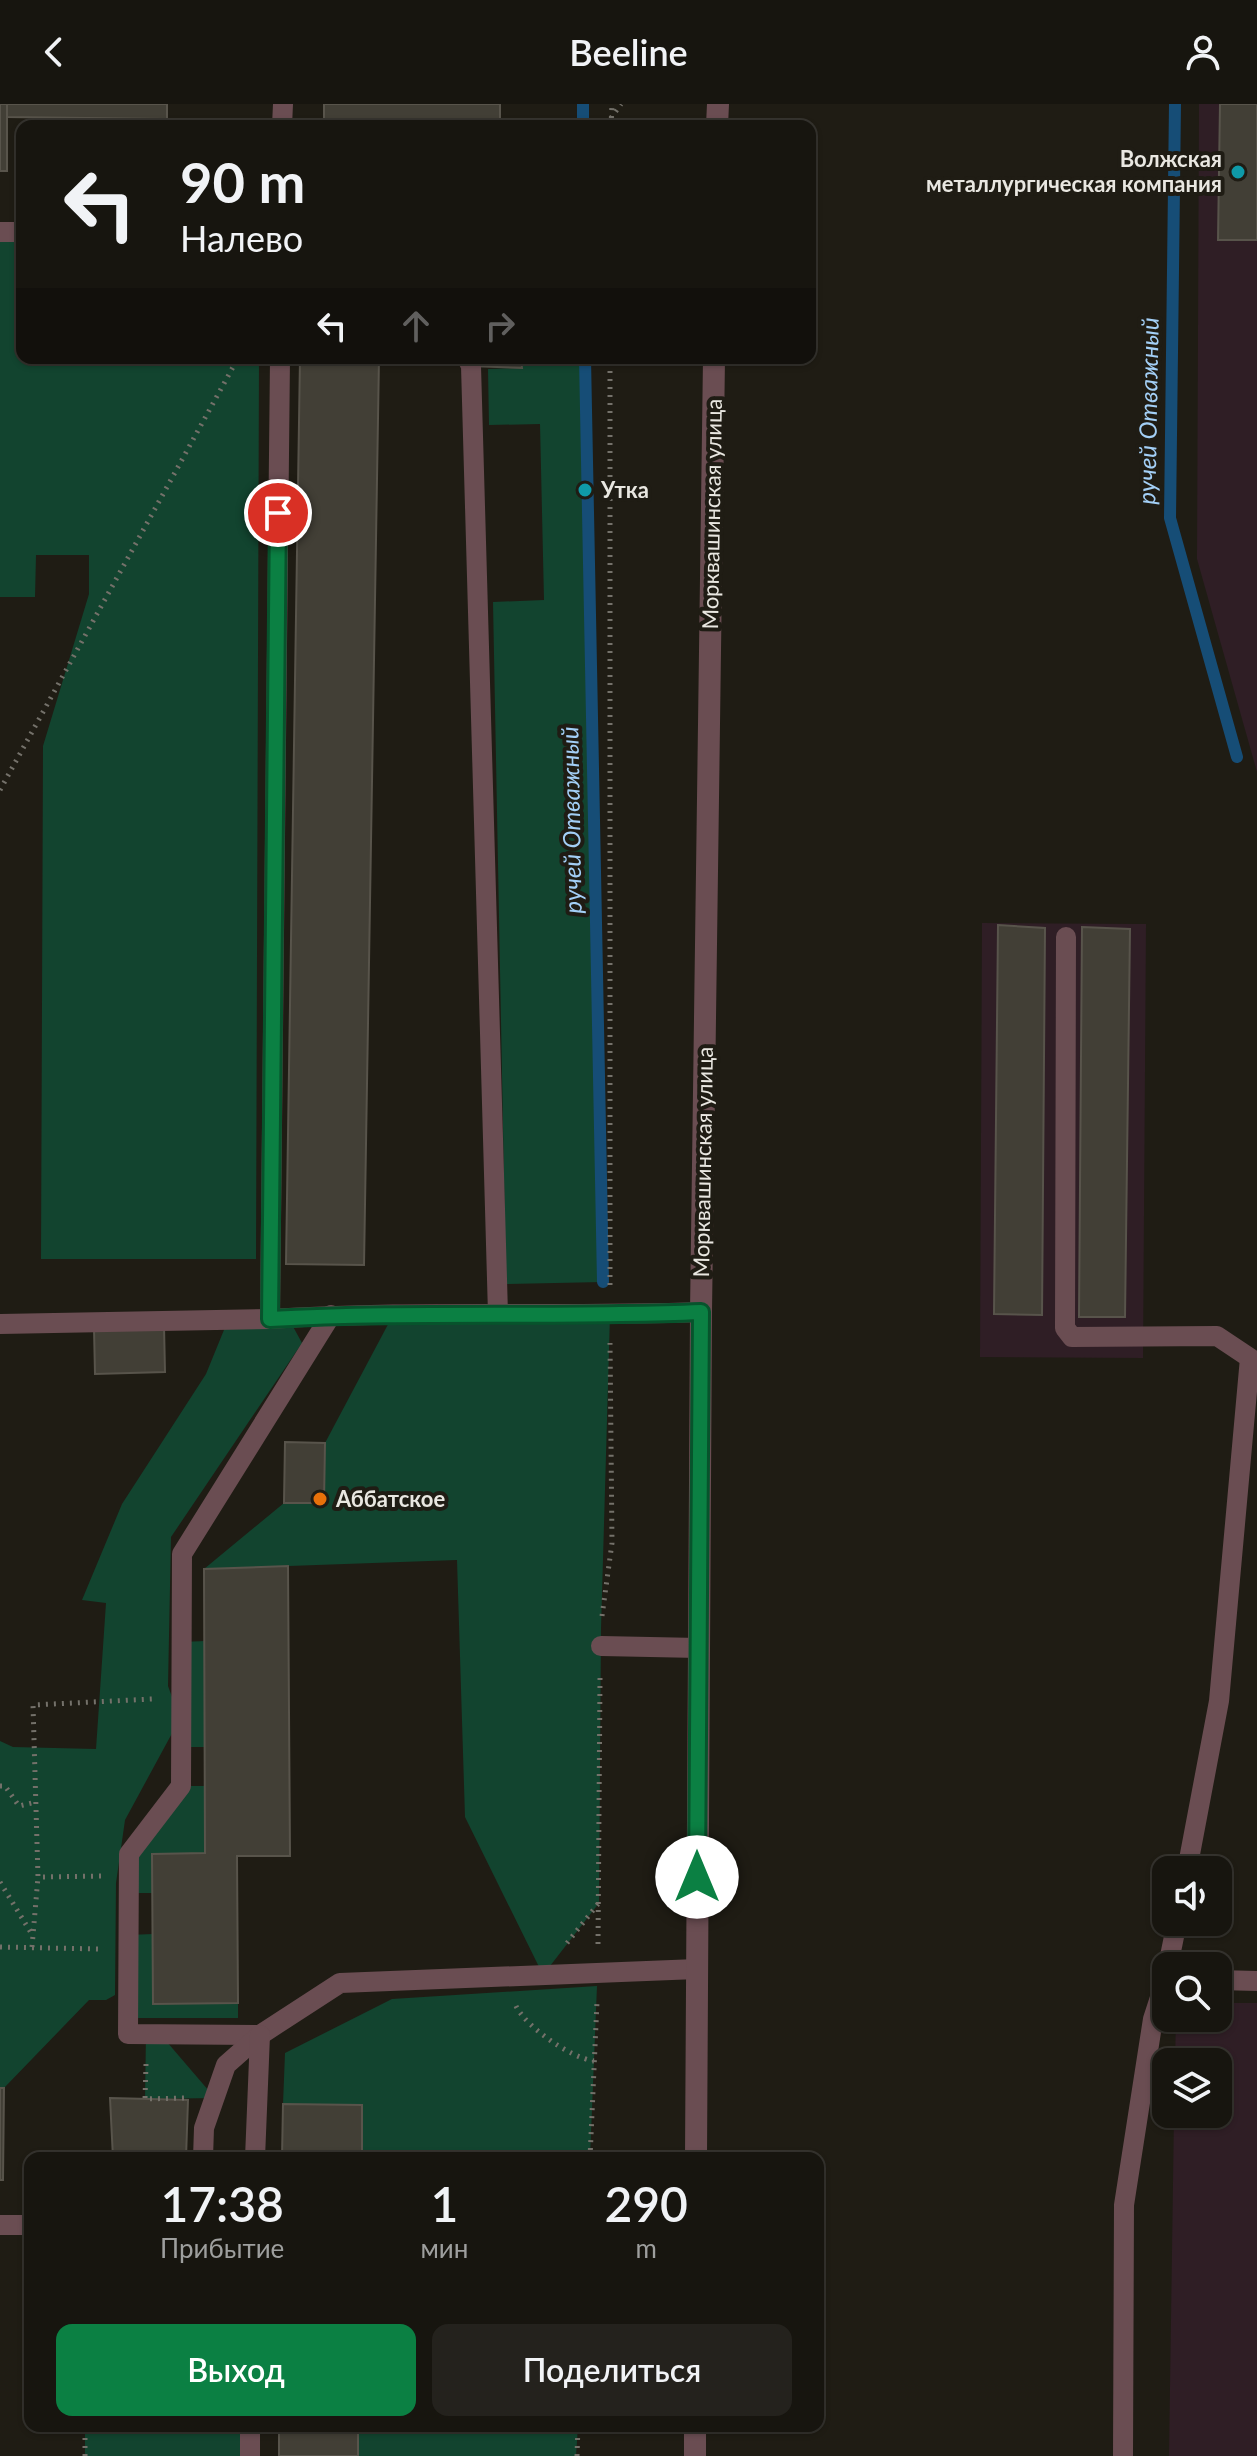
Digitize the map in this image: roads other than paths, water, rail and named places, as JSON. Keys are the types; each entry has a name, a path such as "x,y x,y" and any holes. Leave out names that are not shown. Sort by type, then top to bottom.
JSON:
{"street":[{"name":"Морквашинская улица","path":"696,2152 701,1312 714,364"},
{"path":"695,2432 695,2456"}],"lane":[{"path":"270,1319 280,364"},
{"path":"470,364 498,1314"},
{"path":"1066,937 1065,1328 1072,1337 1217,1336 1253,1349 1219,1701 1190,1856"},
{"path":"0,1324 331,1315 701,1312"},
{"path":"260,2035 128,2034 129,1854 181,1786 182,1554 331,1315"},
{"path":"601,1646 699,1648"},
{"path":"203,2152 204,2128 226,2065 260,2035 340,1983 697,1969"},
{"path":"1232,1980 1257,1981"},
{"path":"1123,2456 1124,2205 1152,2025"},
{"path":"255,2152 260,2035"},
{"path":"0,2225 24,2225"},
{"path":"250,2432 250,2456"}],"waterway":[{"name":"ручей Отважный","path":"583,104 583,120"},
{"name":"ручей Отважный","path":"1175,104 1170,518 1237,757"},
{"name":"ручей Отважный","path":"585,364 603,1282"}],"place":[{"name":"Волжская металлургическая компания","path":"1238,172"},
{"name":"Утка","path":"585,490"},
{"name":"Аббатское","path":"320,1499"}]}
